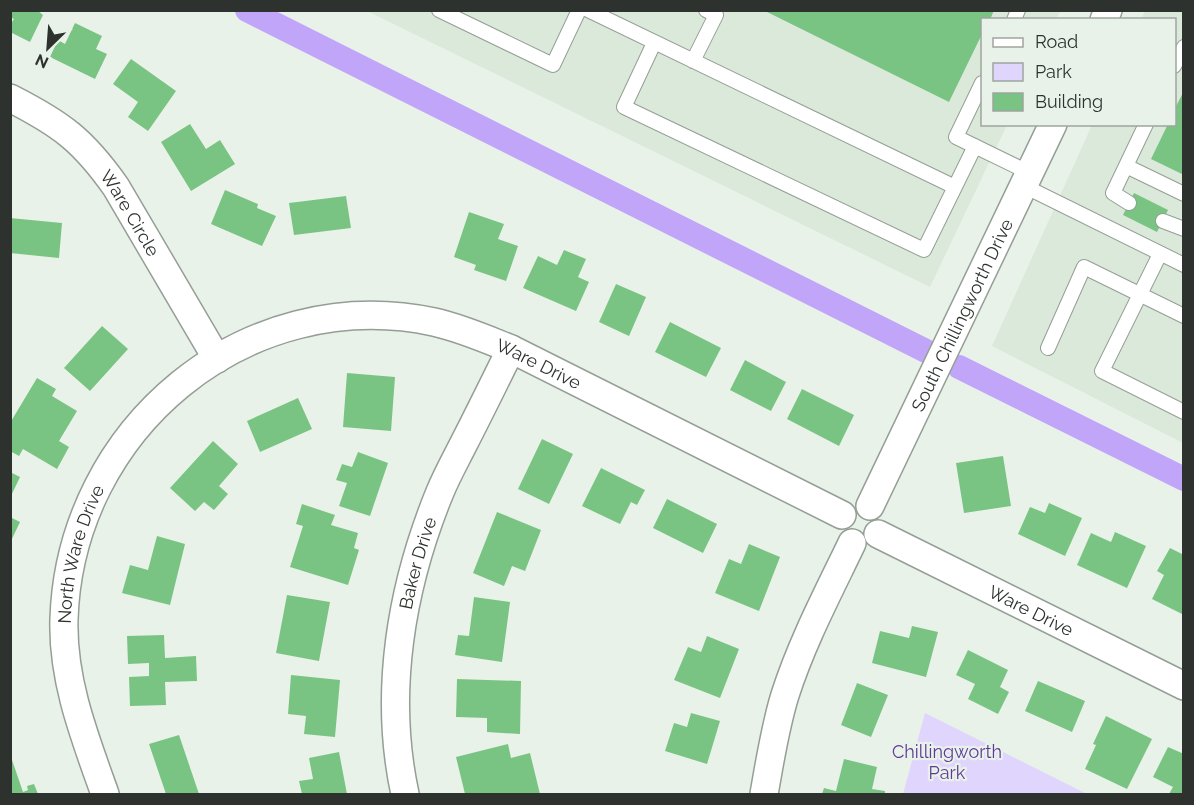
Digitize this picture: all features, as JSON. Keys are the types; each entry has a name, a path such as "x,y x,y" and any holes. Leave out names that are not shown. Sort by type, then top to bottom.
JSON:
{"street":[{"name":"Ware Circle","path":"10,98 48,117 74,137 97,160 116,187 217,358"},
{"name":"South Chillingworth Drive","path":"870,506 1052,126"},
{"name":"Ware Drive","path":"217,358 254,340 292,327 332,319 373,316 434,322 473,333 511,349 842,515"},
{"name":"Baker Drive","path":"405,795 396,719 397,660 405,602 420,545 441,490 511,349"},
{"name":"North Ware Drive","path":"105,795 72,697 66,661 64,620 67,580 76,540 90,501 120,448 142,420 171,391 217,358"},
{"path":"853,505 870,506 880,518 878,534 870,542 852,543 841,532 839,525 842,515 847,508 853,505"},
{"name":"Ware Drive","path":"878,534 1184,687"},
{"path":"764,795 785,696 806,639 852,543"}],"lane":[{"path":"439,10 553,65 579,10"},
{"path":"588,10 955,187"},
{"path":"693,62 716,15 706,10"},
{"path":"654,43 624,106 924,250 975,146"},
{"path":"1176,62 1184,47"},
{"path":"981,84 956,137 1160,254 1184,265"},
{"path":"1129,203 1113,193 1145,126"},
{"path":"1126,166 1184,194"},
{"path":"1162,221 1184,229"},
{"path":"1160,254 1102,371 1184,412"},
{"path":"1048,348 1084,267 1184,316"}],"shaded area":[{"path":"367,11 1061,11 1057,18 981,18 981,126 1007,126 930,287"},
{"path":"1145,11 1183,11 1183,443 992,346 1092,126 1176,126 1176,18 1142,18"}],"green space":[{"name":"Chillingworth Park","path":"925,713 1087,794 903,794"}],"building":[{"path":"10,10 37,10 43,15 30,42 10,32 10,25 14,19 10,17"},
{"path":"763,10 994,10 991,18 981,18 981,36 949,102"},
{"path":"75,23 102,36 96,49 107,54 95,79 50,57 58,40 65,44"},
{"path":"131,59 176,91 148,131 128,117 138,102 113,84"},
{"path":"1184,91 1184,175 1151,159 1167,126 1176,126 1176,106"},
{"path":"190,124 206,149 220,140 235,164 191,191 161,142"},
{"path":"225,190 258,204 257,208 276,216 262,246 211,224"},
{"path":"1134,193 1168,210 1157,232 1123,215"},
{"path":"346,196 351,228 294,235 289,203"},
{"path":"469,212 504,224 498,239 518,246 506,281 474,270 476,265 454,257"},
{"path":"10,218 62,223 59,258 10,253"},
{"path":"564,250 586,259 578,277 589,282 576,311 523,288 538,256 557,265"},
{"path":"616,284 646,297 629,336 599,322"},
{"path":"670,322 721,348 706,377 655,352"},
{"path":"102,326 128,349 90,391 64,368"},
{"path":"745,360 786,382 771,411 730,390"},
{"path":"347,373 395,377 391,431 343,427"},
{"path":"37,378 56,389 52,396 77,411 59,441 69,447 57,469 23,449 19,456 10,451 10,423"},
{"path":"802,389 854,415 839,446 787,419"},
{"path":"298,398 312,429 260,452 247,421"},
{"path":"542,439 573,454 549,504 518,489"},
{"path":"213,441 238,464 219,486 228,494 214,510 204,502 195,511 170,488"},
{"path":"358,452 388,463 370,516 339,506 347,483 336,480 342,464 352,467"},
{"path":"1003,456 1011,506 964,513 956,463"},
{"path":"601,468 645,490 637,505 631,502 620,524 582,506"},
{"path":"10,472 20,477 10,498"},
{"path":"667,499 717,524 703,553 653,528"},
{"path":"1049,503 1082,518 1065,556 1018,534 1030,507 1045,513"},
{"path":"302,504 335,515 331,525 358,533 354,548 359,550 348,585 290,567 303,526 296,524"},
{"path":"497,512 541,530 525,571 512,566 504,586 473,573"},
{"path":"10,517 20,522 10,543"},
{"path":"1115,532 1146,546 1127,588 1077,565 1091,533 1111,542"},
{"path":"157,536 185,544 170,605 122,593 130,565 148,570"},
{"path":"749,544 780,557 759,611 715,593 729,559 741,564"},
{"path":"1170,548 1184,555 1184,615 1152,599 1164,575 1157,571"},
{"path":"287,595 330,602 319,661 276,653"},
{"path":"474,597 510,602 502,662 455,655 458,635 469,636"},
{"path":"912,626 938,632 926,677 872,663 880,631 909,638"},
{"path":"164,635 165,658 196,656 197,681 165,682 166,705 130,706 129,677 149,676 149,663 128,664 127,636"},
{"path":"707,636 739,649 720,698 674,680 688,647 701,652"},
{"path":"968,650 1008,670 1000,687 1009,692 998,714 968,699 975,684 956,675"},
{"path":"291,675 340,680 335,737 304,734 306,716 288,714"},
{"path":"457,679 521,681 520,734 487,732 487,718 456,717"},
{"path":"1038,681 1085,701 1072,732 1025,711"},
{"path":"857,683 888,695 871,737 841,725"},
{"path":"691,713 720,721 707,764 665,751 674,723 687,727"},
{"path":"1106,716 1152,739 1127,789 1085,769"},
{"path":"179,735 199,794 166,794 149,744"},
{"path":"508,744 511,758 530,753 540,794 465,794 456,757"},
{"path":"1168,747 1184,754 1184,794 1169,794 1173,787 1153,777"},
{"path":"339,752 347,794 302,794 299,781 313,779 309,758"},
{"path":"10,754 23,792 28,790 27,786 34,784 38,794 10,794"},
{"path":"844,759 877,767 872,789 885,791 885,794 822,794 824,788 836,791"}],"waterway":[{"path":"247,10 926,351"},
{"path":"959,367 1184,479"}]}
